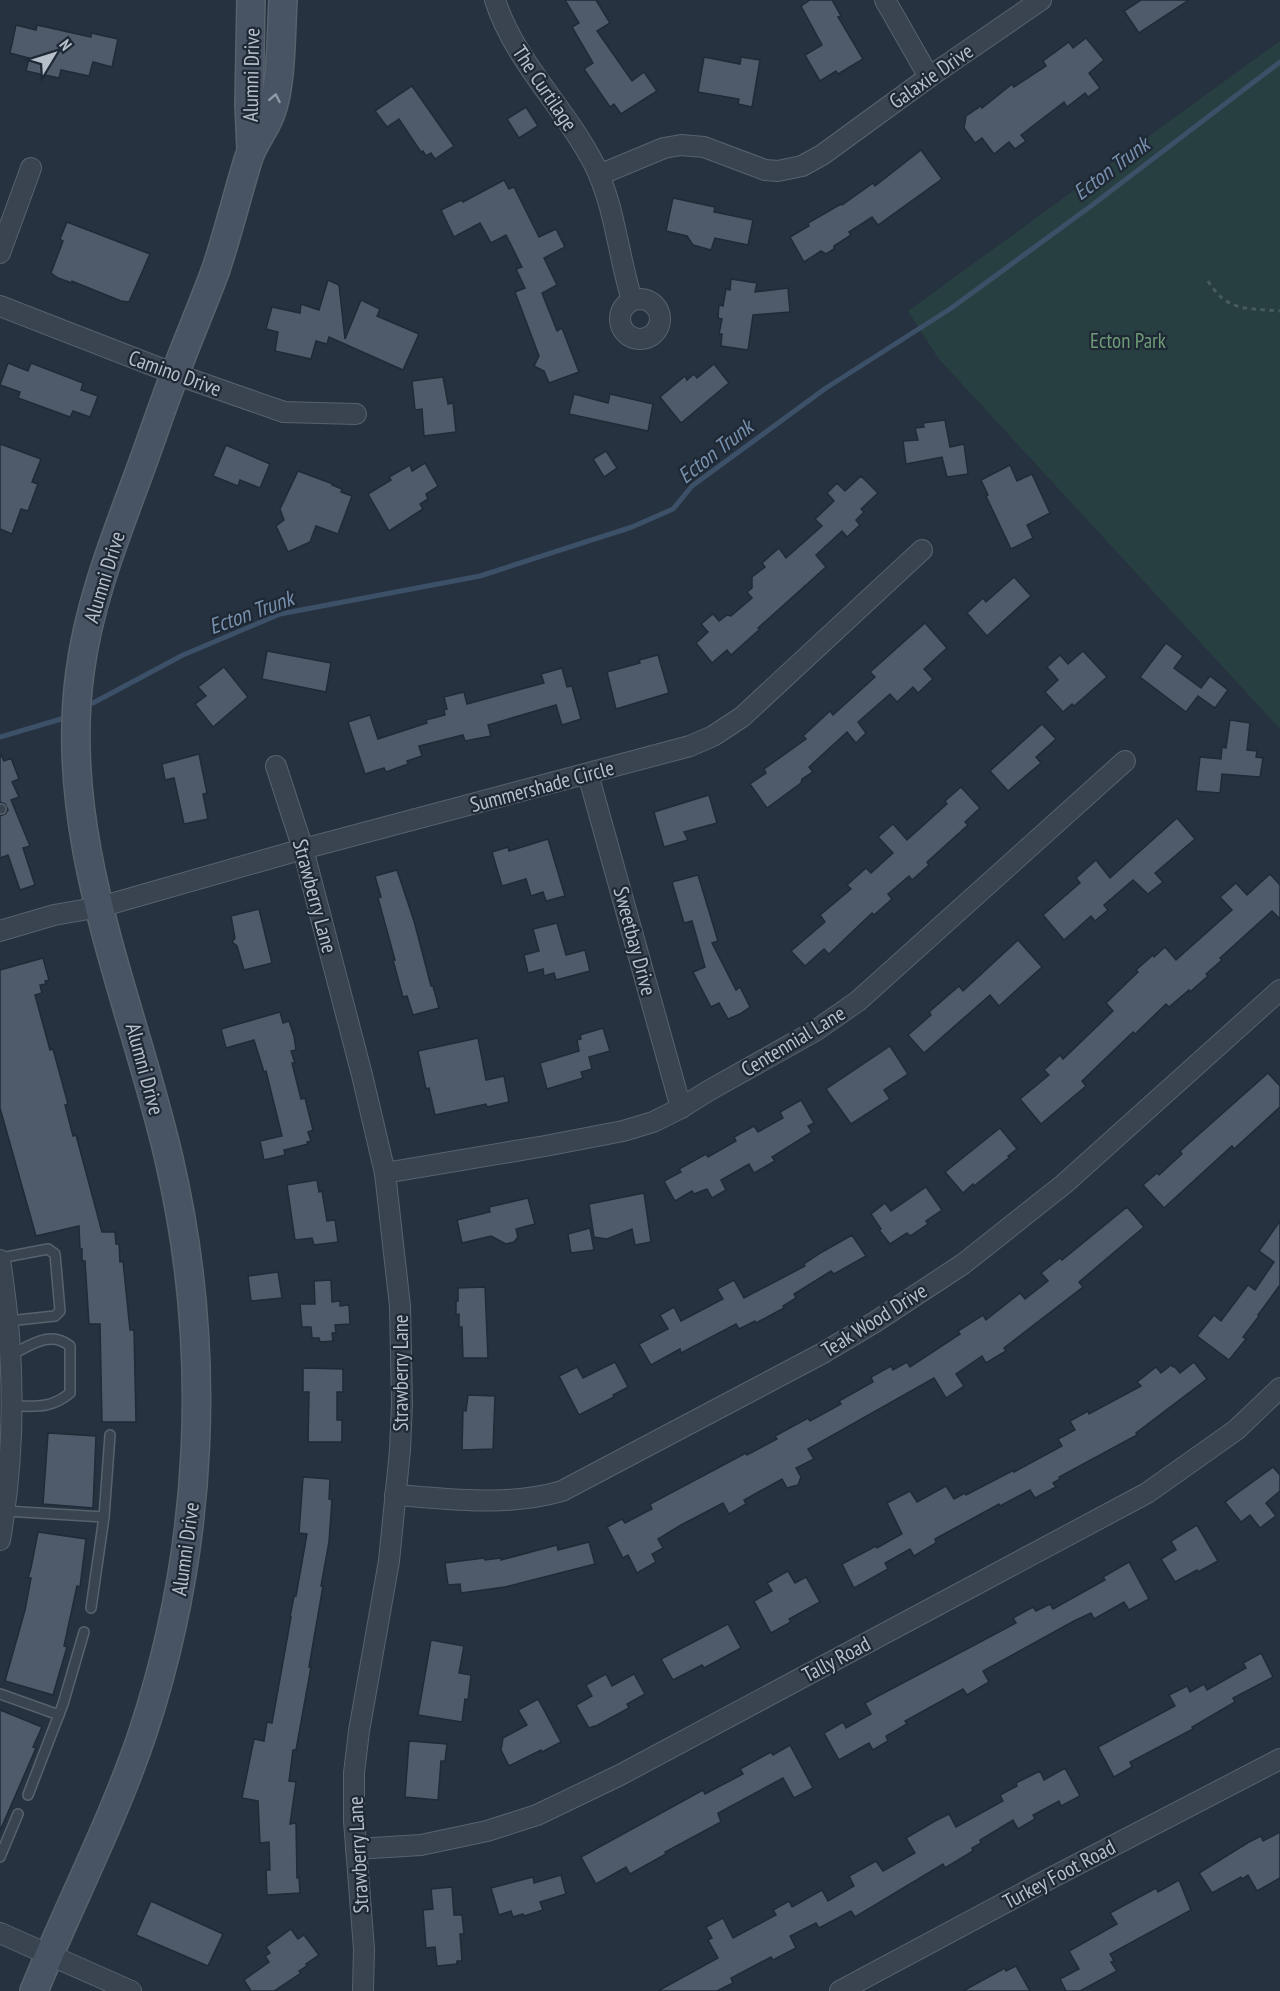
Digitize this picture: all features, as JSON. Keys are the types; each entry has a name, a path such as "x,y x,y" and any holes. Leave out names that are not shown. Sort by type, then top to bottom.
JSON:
{"main road":[{"name":"Alumni Drive","path":"251,0 249,104 251,151"},
{"name":"Alumni Drive","path":"34,1991 99,1844 141,1738 157,1686 171,1634 187,1546 197,1433 197,1368 192,1290 182,1218 168,1155 100,908 80,812 76,759 80,672 88,627 105,568 216,268 251,151 272,113 278,82 282,0"}],"street":[{"name":"The Curtilage","path":"495,0 517,49 578,136 598,175 606,195 632,300"},
{"path":"885,0 929,77"},
{"name":"Galaxie Drive","path":"598,175 664,148 681,146 704,147 765,170 778,171 802,166 822,155 929,77 1041,0"},
{"path":"0,253 31,168"},
{"name":"Camino Drive","path":"0,306 175,374 284,412 356,414"},
{"name":"Summershade Circle","path":"100,908 303,849 690,746 742,717 922,550"},
{"name":"Centennial Lane","path":"385,1173 623,1131 653,1122 681,1108 815,1031 858,1001 1125,761"},
{"name":"Strawberry Lane","path":"276,766 303,849 385,1173 400,1306 402,1403 395,1495 383,1600 359,1731 354,1773 354,1821 364,1949 363,1991"},
{"name":"Sweetbay Drive","path":"588,774 681,1108"},
{"path":"0,931 54,915 100,908"},
{"name":"Teak Wood Drive","path":"395,1495 497,1502 522,1500 562,1491 823,1353 963,1264 1033,1211 1280,990"},
{"path":"0,1259 11,1355 12,1406 4,1469 5,1511 0,1540"},
{"name":"Tally Road","path":"356,1849 421,1845 487,1831 537,1815 609,1780 1147,1493 1236,1430 1280,1388"},
{"name":"Turkey Foot Road","path":"840,1991 1050,1878 1280,1759"},
{"path":"0,1933 131,1991"}],"lane":[{"path":"0,1259 48,1249 55,1254 60,1311 55,1316 8,1322"},
{"path":"11,1355 46,1338 62,1340 70,1346 70,1393 60,1402 50,1405 12,1406"},
{"path":"92,1608 104,1518 110,1435"},
{"path":"5,1511 104,1518"},
{"path":"28,1795 59,1715 84,1632"},
{"path":"0,1694 59,1715"},
{"path":"0,1857 18,1814"}],"path":[{"path":"1208,281 1216,294 1233,306 1280,311"}],"green space":[{"name":"Ecton Park","path":"1280,41 1280,729 938,358 908,311"}],"building":[{"path":"565,0 596,0 610,23 597,31 632,81 644,72 657,91 621,114 614,104 610,107 584,69 593,63 572,27 579,23"},
{"path":"810,0 832,0 841,16 838,17 863,59 838,74 836,71 820,81 805,55 822,45 801,6"},
{"path":"1141,0 1189,0 1139,33 1124,11"},
{"path":"16,25 36,30 37,25 91,37 91,33 118,39 112,67 93,62 89,76 61,70 59,78 26,71 29,58 10,53"},
{"path":"1086,38 1104,60 1089,73 1100,88 1088,97 1085,93 1067,107 1064,102 1021,135 1026,141 1015,149 1009,142 994,154 982,138 975,143 964,128 966,116 981,106 982,108 1012,84 1014,87 1046,66 1043,61 1069,42 1073,48"},
{"path":"704,57 740,64 741,57 760,60 752,107 738,104 739,99 698,92"},
{"path":"412,86 454,146 435,159 431,153 426,156 423,151 421,152 399,119 387,127 375,111"},
{"path":"526,107 538,126 519,138 507,119"},
{"path":"921,150 942,179 878,225 872,217 849,232 851,235 834,246 834,249 826,254 821,251 804,262 790,237 809,226 808,223 842,205 873,183 875,186"},
{"path":"504,180 509,189 514,187 539,237 556,229 565,247 544,258 557,285 542,293 557,331 562,328 579,372 549,383 544,371 534,366 539,356 515,292 525,288 516,269 522,267 506,235 491,243 480,223 454,237 441,210 461,200 463,202"},
{"path":"673,198 715,207 714,212 753,220 748,245 715,238 711,250 693,245 687,236 666,231"},
{"path":"67,222 150,254 129,302 58,278 51,273 63,241 60,239"},
{"path":"731,279 757,283 755,292 788,288 790,312 753,315 748,350 721,346 722,334 719,334 722,319 718,318 719,305 723,306 726,289 730,290"},
{"path":"328,280 339,285 345,339 361,300 380,309 377,316 419,334 403,370 329,337 327,344 316,341 311,359 275,351 278,332 266,329 272,307 300,313 301,304 319,310"},
{"path":"8,363 28,371 31,363 83,383 81,390 98,396 90,417 73,411 70,417 18,398 20,392 0,385"},
{"path":"714,364 729,383 681,423 660,397 685,376 687,380 694,374 697,378"},
{"path":"443,377 448,404 453,403 456,432 424,436 422,409 415,410 412,381"},
{"path":"574,394 608,403 610,394 653,404 648,431 569,414"},
{"path":"945,420 950,447 964,444 968,474 947,477 942,457 906,464 903,441 918,440 915,428 924,427 923,423"},
{"path":"0,444 41,459 32,482 38,484 28,511 21,509 12,534 0,529"},
{"path":"226,445 270,464 260,488 240,480 238,486 213,476"},
{"path":"606,451 617,468 604,477 593,459"},
{"path":"425,463 438,486 426,494 428,499 420,504 423,509 389,531 368,494 391,480 389,477 410,465 412,471"},
{"path":"1010,465 1017,481 1032,474 1050,513 1027,525 1033,538 1011,549 981,480"},
{"path":"298,471 333,484 342,489 341,492 352,496 338,534 316,526 310,542 288,552 276,526 284,520 280,509"},
{"path":"861,476 878,493 861,509 864,512 856,520 860,525 847,537 842,531 816,555 826,567 731,655 727,650 712,663 696,643 708,632 701,624 713,614 719,621 727,615 731,616 752,598 747,592 752,588 752,577 765,567 762,563 779,548 786,558 822,526 815,519 834,501 827,493 837,483 845,491"},
{"path":"1014,577 1031,596 987,636 967,613 983,598 986,602"},
{"path":"925,623 947,648 924,669 933,679 918,693 913,687 897,702 890,694 858,722 866,733 856,743 847,732 809,767 813,772 767,808 750,784 766,773 764,769 806,739 803,736 830,711 833,715 875,677 870,672"},
{"path":"1166,643 1183,656 1174,668 1201,688 1210,676 1228,690 1215,708 1198,696 1186,712 1140,677"},
{"path":"267,651 331,663 326,692 262,679"},
{"path":"1083,651 1107,677 1074,706 1072,704 1063,712 1045,692 1058,680 1047,667 1060,655 1068,664"},
{"path":"658,655 669,693 616,709 607,672 640,663 639,660"},
{"path":"224,667 248,697 213,727 195,704 206,696 198,687"},
{"path":"562,668 567,687 572,686 581,719 562,725 556,705 488,725 491,736 465,741 463,735 419,746 422,756 407,761 408,764 386,772 384,768 365,774 348,722 370,715 378,739 445,715 444,710 447,709 444,697 464,692 467,704 544,683 541,674"},
{"path":"1230,720 1250,723 1247,750 1257,751 1256,757 1263,758 1260,777 1222,774 1220,793 1196,791 1200,757 1221,759 1222,747 1226,748"},
{"path":"1042,724 1056,739 1036,757 1041,763 1008,791 990,771"},
{"path":"0,753 4,761 11,758 19,779 12,782 19,797 11,800 30,846 23,848 35,885 20,890 8,855 0,858 0,816 8,810 5,804 0,802"},
{"path":"199,754 207,793 203,794 208,819 184,824 174,778 165,780 162,764"},
{"path":"961,787 980,808 965,822 968,825 927,862 929,865 912,880 909,876 888,894 892,899 874,915 872,913 829,954 824,949 805,966 791,951 825,922 820,915 851,889 847,885 866,868 871,873 893,853 878,837 893,824 907,840 947,804 945,801"},
{"path":"709,795 717,823 684,832 688,840 664,847 654,812"},
{"path":"1177,818 1195,839 1155,873 1163,882 1148,894 1133,880 1104,905 1108,910 1095,921 1091,916 1064,940 1043,915 1080,883 1076,878 1096,860 1110,878"},
{"path":"548,839 565,896 546,901 543,892 531,896 526,879 502,886 492,852 508,847 509,851"},
{"path":"397,870 439,1008 413,1015 407,996 403,997 378,898 381,897 375,876"},
{"path":"1270,874 1280,885 1280,919 1272,911 1220,958 1222,960 1206,974 1208,976 1190,992 1189,990 1169,1007 1166,1004 1135,1034 1133,1032 1082,1081 1086,1086 1041,1124 1020,1099 1049,1075 1044,1070 1060,1055 1063,1059 1113,1011 1106,1003 1153,955 1154,957 1165,947 1176,960 1232,910 1220,897 1236,883 1247,895"},
{"path":"698,875 718,941 712,943 736,990 740,987 750,1007 728,1019 719,1003 711,1007 693,972 705,967 692,921 684,923 672,882"},
{"path":"259,909 272,963 244,970 237,946 232,942 235,938 231,916"},
{"path":"557,923 566,955 585,950 590,971 556,980 554,973 544,976 543,969 528,973 524,955 539,951 533,929"},
{"path":"1018,940 1042,967 999,1006 990,995 924,1053 908,1035 931,1015 929,1012 959,986 963,991"},
{"path":"43,958 49,980 45,981 46,984 40,985 42,993 35,995 50,1050 53,1049 68,1104 65,1105 73,1136 76,1135 102,1232 115,1232 116,1244 119,1244 120,1262 123,1261 130,1330 134,1330 136,1422 102,1422 100,1324 89,1324 85,1261 82,1261 79,1226 36,1236 0,1108 0,970"},
{"path":"280,1012 283,1023 289,1021 294,1036 296,1050 291,1051 295,1063 292,1063 301,1099 305,1098 313,1130 308,1132 311,1141 307,1142 308,1144 284,1150 285,1155 264,1160 260,1141 282,1136 266,1071 264,1072 254,1040 226,1048 221,1029"},
{"path":"603,1028 610,1051 589,1057 592,1069 581,1072 583,1078 547,1089 540,1063 579,1051 577,1040 581,1039 580,1035"},
{"path":"478,1038 486,1080 504,1076 509,1102 487,1107 486,1104 435,1115 429,1088 426,1089 418,1051"},
{"path":"890,1046 908,1074 884,1090 890,1099 851,1124 826,1089"},
{"path":"1268,1073 1280,1086 1280,1107 1234,1149 1232,1146 1164,1208 1143,1185 1157,1173 1159,1175 1182,1154 1180,1151"},
{"path":"801,1100 814,1123 808,1126 812,1132 772,1157 775,1161 754,1173 749,1164 721,1180 726,1190 712,1198 707,1189 694,1194 692,1191 675,1201 664,1181 681,1172 679,1169 706,1154 708,1157 736,1141 734,1137 754,1126 758,1132 783,1118 780,1112"},
{"path":"1000,1128 1017,1149 963,1193 945,1172"},
{"path":"317,1180 319,1192 322,1191 327,1221 335,1220 338,1242 314,1245 312,1238 295,1240 287,1185"},
{"path":"926,1187 942,1210 926,1221 928,1224 910,1236 907,1233 890,1244 879,1230 881,1229 871,1214 885,1203 891,1211"},
{"path":"644,1193 651,1242 635,1245 632,1229 607,1239 594,1237 589,1204"},
{"path":"528,1198 535,1224 516,1229 518,1237 514,1242 506,1244 491,1236 462,1243 457,1220 490,1212 489,1207"},
{"path":"1127,1207 1144,1227 1079,1282 1083,1287 1004,1348 1006,1351 986,1363 982,1356 956,1374 964,1386 946,1398 934,1378 808,1449 814,1459 796,1468 801,1477 798,1485 787,1488 782,1479 744,1500 746,1504 729,1514 723,1503 681,1525 658,1539 663,1548 652,1554 656,1562 637,1573 628,1555 623,1558 607,1527 622,1519 625,1523 652,1509 650,1504 777,1439 775,1436 808,1418 810,1421 841,1404 839,1401 873,1382 871,1377 891,1366 893,1370 907,1362 910,1367 960,1334 958,1331 983,1315 986,1320 1020,1293 1025,1299 1048,1281 1041,1273 1060,1258 1062,1260"},
{"path":"1280,1221 1280,1285 1243,1337 1246,1339 1229,1360 1197,1336 1214,1315 1221,1321 1248,1285 1255,1290 1274,1262 1259,1251"},
{"path":"590,1228 594,1250 571,1253 568,1234"},
{"path":"852,1235 866,1256 834,1274 831,1271 794,1294 796,1298 783,1306 784,1308 756,1323 755,1321 739,1329 736,1324 681,1353 680,1349 651,1365 639,1344 668,1329 660,1315 674,1307 681,1321 723,1299 717,1289 734,1280 744,1298 805,1266 804,1264 822,1252"},
{"path":"278,1272 282,1298 251,1301 248,1276"},
{"path":"331,1280 332,1302 340,1301 340,1306 349,1305 350,1324 335,1325 336,1333 332,1333 333,1341 320,1342 319,1338 312,1338 311,1327 302,1327 300,1304 315,1304 314,1281"},
{"path":"485,1287 488,1358 463,1358 462,1327 459,1327 459,1314 456,1315 458,1288"},
{"path":"615,1362 628,1387 579,1415 559,1376 577,1367 583,1378"},
{"path":"1194,1362 1207,1379 1136,1433 1137,1435 1059,1477 1060,1479 1053,1483 1056,1487 1035,1498 1030,1490 935,1539 936,1543 914,1556 910,1549 885,1563 888,1569 854,1588 842,1564 902,1534 887,1503 910,1491 917,1502 946,1486 954,1499 965,1493 966,1495 1062,1446 1058,1439 1075,1430 1070,1421 1088,1411 1089,1414 1141,1386 1137,1382 1156,1367 1161,1373 1171,1365 1180,1373"},
{"path":"303,1368 343,1369 343,1392 337,1392 337,1420 342,1420 342,1442 308,1442 309,1392 303,1392"},
{"path":"468,1395 495,1396 493,1449 462,1450 463,1410 466,1411"},
{"path":"48,1433 96,1436 93,1508 43,1504"},
{"path":"1273,1467 1280,1475 1280,1491 1266,1503 1276,1516 1260,1528 1250,1515 1241,1522 1225,1502"},
{"path":"303,1477 330,1479 329,1499 332,1500 329,1542 309,1667 311,1667 296,1750 293,1750 289,1781 296,1782 290,1824 296,1823 297,1878 299,1877 300,1893 267,1895 266,1870 270,1870 269,1842 260,1843 258,1801 242,1798 254,1739 264,1741 267,1722 272,1723 307,1534 299,1533"},
{"path":"1197,1525 1218,1561 1175,1582 1161,1559 1176,1550 1171,1541"},
{"path":"38,1532 86,1539 80,1587 77,1586 64,1646 67,1647 53,1695 5,1681 25,1610 31,1578 28,1578"},
{"path":"589,1542 595,1564 505,1587 461,1593 460,1584 448,1585 445,1563 484,1558 485,1560 501,1558 501,1560 557,1545 558,1550"},
{"path":"1129,1562 1149,1599 1129,1610 1124,1602 1094,1619 1091,1613 1074,1621 983,1671 989,1682 967,1695 963,1689 905,1721 907,1724 886,1736 888,1741 873,1750 869,1743 839,1760 824,1733 843,1722 846,1728 871,1714 865,1703 1016,1623 1013,1618 1033,1607 1036,1611 1050,1604 1053,1609 1105,1580 1103,1577"},
{"path":"788,1571 795,1583 806,1577 820,1602 789,1619 791,1622 771,1633 754,1601 772,1591 767,1583"},
{"path":"728,1624 741,1648 704,1668 702,1665 673,1680 661,1659"},
{"path":"431,1640 464,1646 459,1673 471,1675 462,1722 418,1715"},
{"path":"1261,1653 1273,1677 1233,1698 1235,1702 1192,1727 1193,1729 1130,1762 1132,1767 1114,1777 1098,1747 1175,1706 1169,1695 1187,1686 1190,1692 1204,1684 1207,1690 1246,1668 1243,1663"},
{"path":"606,1674 612,1686 634,1674 645,1694 627,1704 629,1708 589,1728 576,1705 592,1696 586,1685"},
{"path":"538,1699 561,1742 509,1766 501,1750 503,1738 527,1725 518,1710"},
{"path":"0,1710 42,1727 33,1747 36,1748 0,1831"},
{"path":"409,1741 447,1744 445,1761 441,1761 438,1800 405,1797"},
{"path":"790,1745 813,1788 794,1798 783,1778 718,1813 721,1822 665,1852 666,1854 630,1874 626,1867 596,1884 581,1857 703,1790 705,1794 743,1774 740,1769 771,1752 773,1755"},
{"path":"1065,1768 1080,1796 1061,1806 1059,1801 1033,1815 1035,1819 1018,1829 1013,1820 980,1840 981,1843 972,1848 973,1851 945,1868 943,1864 855,1917 851,1911 819,1928 816,1923 790,1936 796,1948 773,1960 771,1957 731,1978 733,1983 717,1991 658,1991 718,1958 708,1940 712,1938 706,1927 723,1918 733,1938 776,1915 773,1910 789,1901 792,1907 822,1890 828,1901 854,1886 849,1876 876,1861 883,1871 915,1853 906,1838 935,1821 949,1814 956,1827 1003,1801 1000,1795 1017,1786 1016,1783 1040,1771 1044,1780"},
{"path":"1280,1832 1280,1878 1257,1891 1248,1875 1212,1893 1199,1873 1249,1842 1261,1836 1263,1841"},
{"path":"561,1875 566,1894 540,1902 543,1910 524,1916 523,1914 513,1917 511,1911 499,1915 491,1888 533,1877 534,1883"},
{"path":"1179,1880 1191,1910 1110,1954 1114,1961 1111,1962 1117,1971 1080,1991 1066,1991 1060,1979 1079,1969 1069,1951 1117,1924 1110,1913 1156,1888 1158,1892"},
{"path":"452,1887 454,1915 462,1915 464,1934 460,1934 462,1961 457,1961 457,1964 437,1966 435,1947 426,1948 423,1910 433,1909 431,1889"},
{"path":"151,1901 223,1934 208,1966 136,1935"},
{"path":"291,1929 298,1939 304,1935 319,1955 299,1971 301,1973 274,1991 251,1991 244,1980 269,1962 265,1956 270,1953 266,1947"},
{"path":"1016,1966 1030,1991 963,1991 1005,1968 1006,1971"}],"waterway":[{"name":"Ecton Trunk","path":"93,703 183,655 280,614 480,576 632,527 673,509 692,486 826,388 950,309 1091,206 1280,62"},
{"name":"Ecton Trunk","path":"0,737 61,719"}]}
